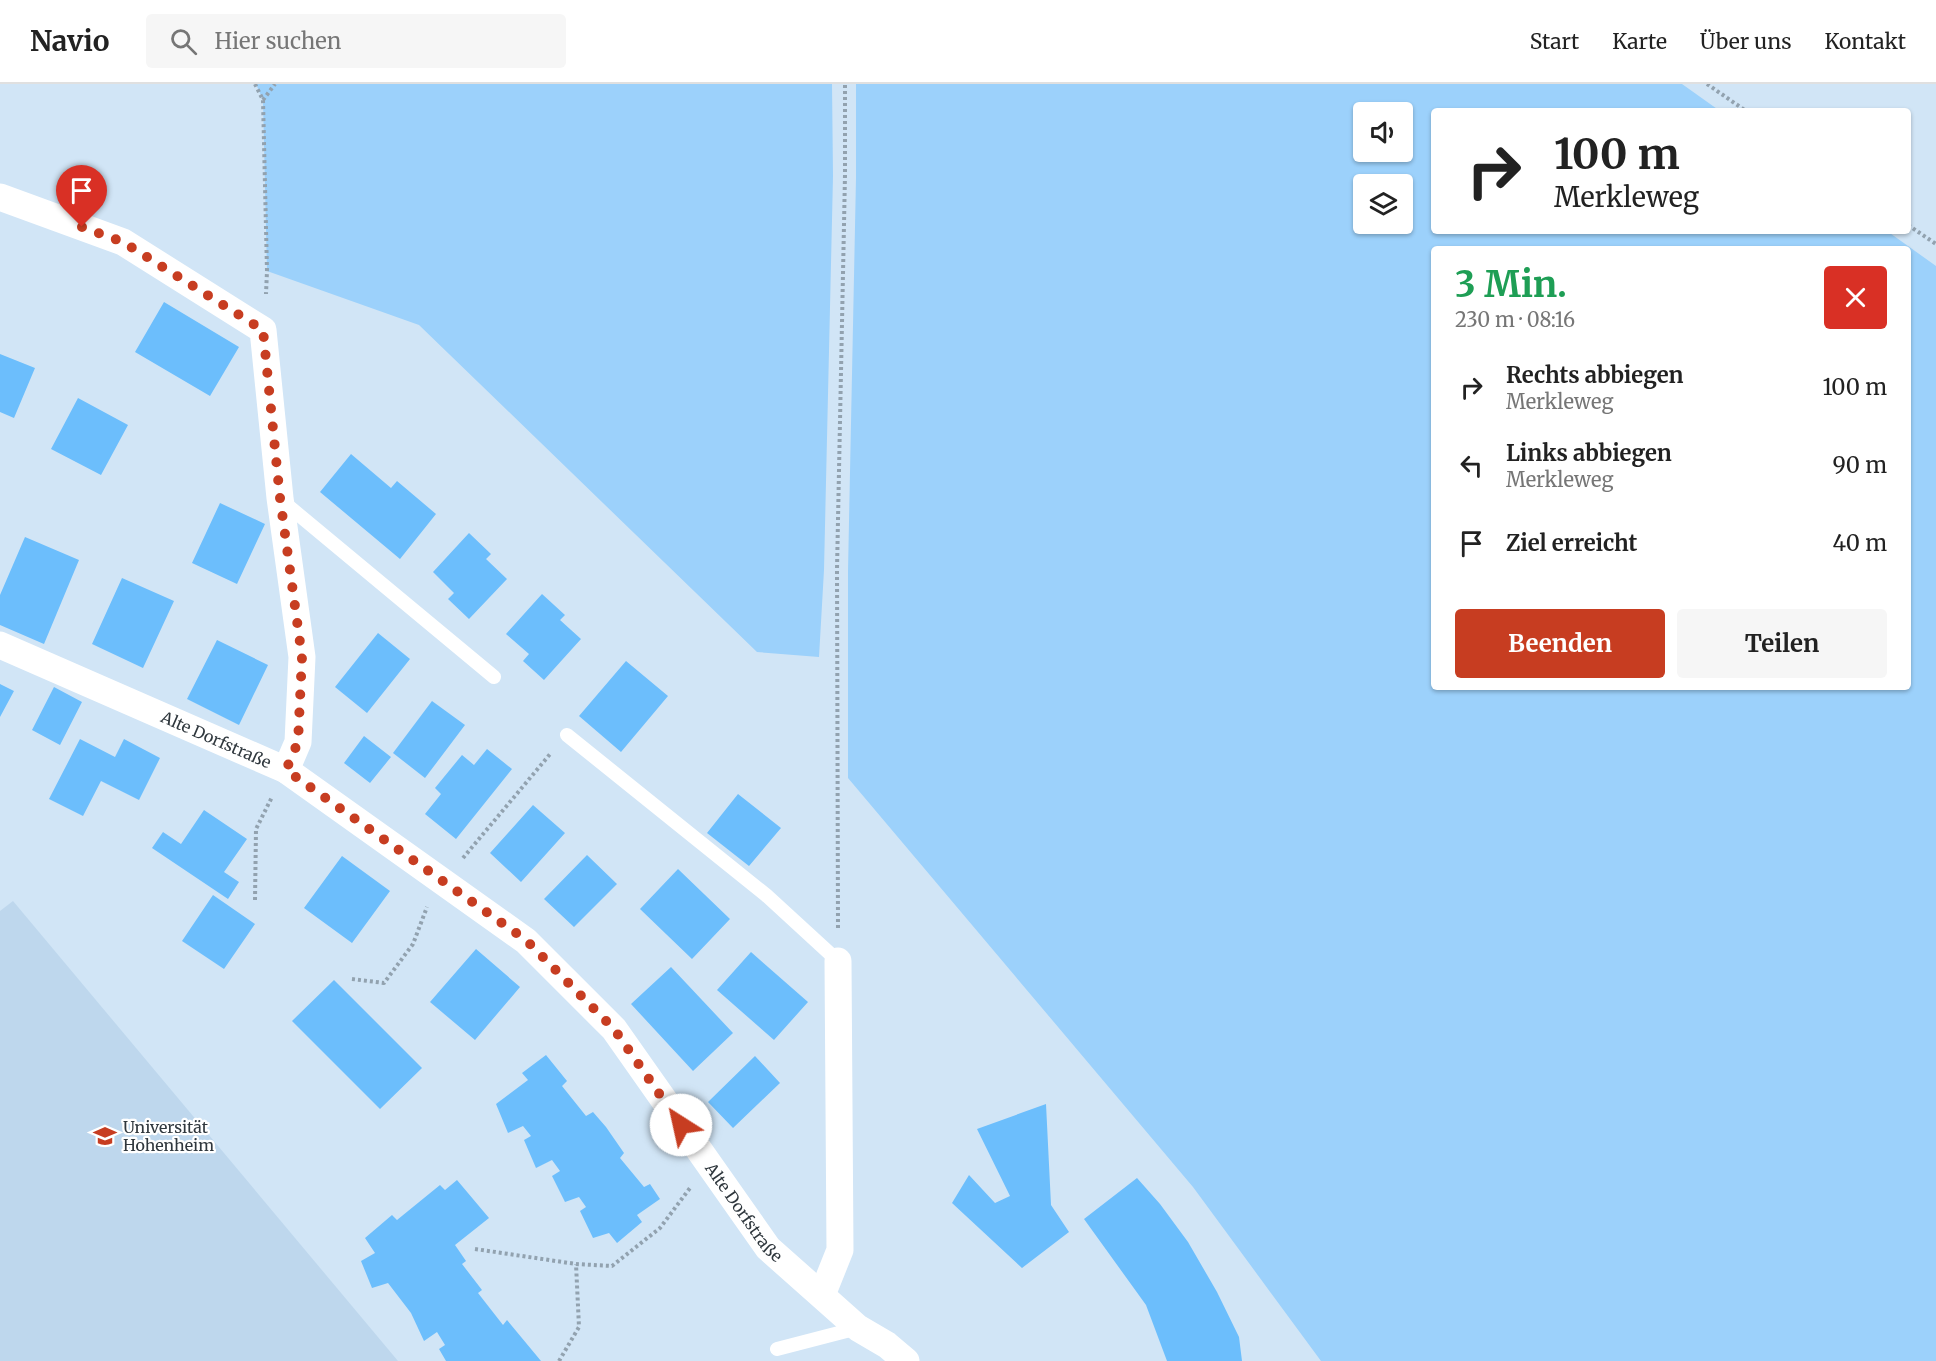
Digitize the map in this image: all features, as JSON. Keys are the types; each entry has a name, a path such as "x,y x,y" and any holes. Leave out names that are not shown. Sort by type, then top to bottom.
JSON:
{"street":[{"path":"0,197 123,242 263,330 280,498 302,657 298,742 286,770"},
{"name":"Alte Dorfstraße","path":"0,645 286,770 526,940 614,1029 768,1248 858,1328 887,1345 906,1361"},
{"path":"822,1295 840,1250 838,961"}],"lane":[{"path":"280,498 494,677"},
{"path":"567,735 766,895 838,961"},
{"path":"777,1349 858,1328"}],"path":[{"path":"255,84 263,100 267,271 263,330"},
{"path":"263,100 275,84"},
{"path":"838,961 837,569 845,84"},
{"path":"1707,84 1742,108"},
{"path":"1911,227 1936,244"},
{"path":"352,979 384,983 413,944 441,880 567,735"},
{"path":"255,900 256,829 286,770"},
{"path":"475,1249 576,1264 612,1266 660,1228 708,1163"},
{"path":"559,1361 579,1327 576,1264"}],"shaded area":[{"path":"256,84 832,84 833,176 824,570 819,657 757,652 419,325 267,271 263,100"},
{"path":"856,84 1682,84 1716,108 1431,108 1431,234 1891,234 1908,246 1431,246 1431,690 1911,690 1911,248 1936,266 1936,1361 1321,1361 1193,1187 848,778 848,571"},
{"name":"Universität Hohenheim","path":"13,901 398,1361 0,1361 0,911"}],"building":[{"path":"164,302 239,347 210,396 135,352"},
{"path":"0,354 35,368 14,418 0,412"},
{"path":"78,398 128,425 101,475 51,449"},
{"path":"351,454 391,488 397,481 436,514 400,559 320,492"},
{"path":"220,503 265,524 237,584 192,563"},
{"path":"469,533 491,554 486,559 507,579 469,619 448,599 454,593 433,572"},
{"path":"25,537 79,560 44,644 0,625 0,595"},
{"path":"122,578 174,601 143,668 92,644"},
{"path":"542,594 565,615 560,620 581,639 544,680 523,661 529,654 506,634"},
{"path":"378,633 410,659 367,713 335,687"},
{"path":"217,640 268,665 239,725 187,699"},
{"path":"626,661 668,696 621,752 579,716"},
{"path":"0,684 14,691 0,717"},
{"path":"54,687 82,702 60,745 32,730"},
{"path":"432,701 465,725 425,778 393,753"},
{"path":"364,736 391,757 370,783 344,763"},
{"path":"80,739 115,757 124,739 160,758 139,800 101,781 83,816 49,799"},
{"path":"487,749 512,769 456,839 425,814 441,794 435,788 462,755 474,765"},
{"path":"738,794 781,828 749,866 707,833"},
{"path":"533,805 565,833 521,882 490,853"},
{"path":"204,810 247,839 224,872 239,882 228,899 152,848 163,832 181,844"},
{"path":"587,855 617,884 574,927 544,899"},
{"path":"342,856 390,891 352,943 304,908"},
{"path":"678,869 730,919 692,959 640,909"},
{"path":"213,895 255,924 224,969 182,941"},
{"path":"476,949 520,987 475,1040 430,1002"},
{"path":"751,952 808,1002 774,1040 717,990"},
{"path":"671,967 733,1033 693,1071 631,1004"},
{"path":"334,980 422,1068 380,1109 292,1021"},
{"path":"546,1055 567,1081 562,1086 586,1116 593,1112 624,1153 620,1158 644,1187 650,1184 660,1199 637,1215 642,1222 617,1243 609,1233 593,1238 580,1211 586,1207 579,1197 565,1202 552,1176 560,1171 552,1160 536,1168 524,1140 531,1136 523,1126 508,1133 496,1104 528,1080 522,1073"},
{"path":"755,1056 780,1083 733,1128 708,1102"},
{"path":"1046,1104 1051,1205 1069,1232 1022,1268 952,1203 969,1175 995,1203 1010,1196 977,1129"},
{"path":"1137,1178 1188,1242 1217,1292 1239,1337 1242,1361 1167,1361 1146,1305 1084,1219"},
{"path":"457,1180 489,1218 455,1245 466,1261 462,1264 482,1290 478,1293 503,1325 507,1320 541,1361 446,1361 439,1349 445,1345 437,1332 424,1341 411,1313 388,1283 372,1288 361,1261 375,1253 365,1238 392,1215 397,1220 440,1185 445,1190"}],"place":[{"name":"Universität Hohenheim","path":"105,1136"}],"route":[{"path":"82,227 123,242 263,330 280,498 302,657 298,742 286,770 526,940 614,1029 681,1125"}]}
